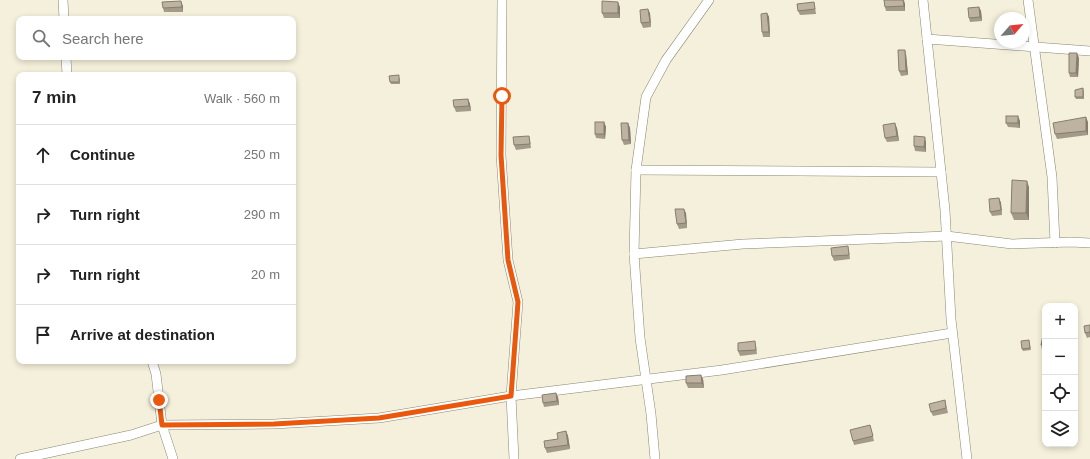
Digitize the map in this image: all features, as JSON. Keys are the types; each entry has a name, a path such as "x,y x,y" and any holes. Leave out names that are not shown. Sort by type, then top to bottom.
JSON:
{"street":[{"path":"63,0 64,16"},
{"path":"502,0 501,155 508,260 518,302 511,396 514,459"},
{"path":"655,459 640,338 634,254 636,170 646,97 666,60 709,0"},
{"path":"923,0 941,172 952,333 967,459"},
{"path":"1028,0 1052,177 1055,243"},
{"path":"927,39 1090,51"},
{"path":"66,60 67,72"},
{"path":"636,170 941,172"},
{"path":"634,254 743,244 946,236 1012,244 1090,243"},
{"path":"20,459 131,435 162,425 274,424 379,418 511,396 730,369 952,333"},
{"path":"153,364 156,374 162,425 173,459"}],"building":[{"path":"884,0 903,0 904,6 885,7"},
{"path":"181,1 182,7 163,8 162,2"},
{"path":"602,1 618,2 618,13 602,13"},
{"path":"814,2 815,9 798,11 797,4"},
{"path":"979,7 980,17 969,18 968,8"},
{"path":"648,9 650,22 641,23 640,10"},
{"path":"767,13 769,32 762,32 761,14"},
{"path":"898,50 905,50 906,71 899,71"},
{"path":"1069,53 1077,53 1076,73 1069,73"},
{"path":"399,75 399,82 390,82 389,76"},
{"path":"1083,88 1083,97 1075,97 1075,90"},
{"path":"468,99 469,106 454,107 453,100"},
{"path":"1006,116 1018,116 1018,123 1006,123"},
{"path":"1086,117 1086,131 1055,134 1053,123"},
{"path":"595,122 604,122 604,134 595,134"},
{"path":"621,123 628,123 629,140 622,140"},
{"path":"895,123 897,136 885,138 883,125"},
{"path":"529,136 530,144 514,145 513,137"},
{"path":"914,136 925,137 924,147 914,146"},
{"path":"1012,180 1027,181 1026,213 1011,213"},
{"path":"999,198 1001,210 990,212 989,199"},
{"path":"675,209 684,209 686,223 677,224"},
{"path":"848,246 849,255 832,256 831,248"},
{"path":"1090,325 1090,332 1085,333 1084,326"},
{"path":"1029,340 1030,348 1022,349 1021,341"},
{"path":"755,341 756,350 738,351 738,343"},
{"path":"701,375 702,383 686,383 686,376"},
{"path":"556,393 557,401 543,403 542,395"},
{"path":"945,400 946,408 931,412 929,404"},
{"path":"870,425 873,436 853,441 850,430"},
{"path":"566,431 568,445 545,448 544,441 558,439 557,433"}],"route":[{"path":"159,400 162,425 274,424 379,418 511,396 518,302 508,260 501,155 502,96"}]}
